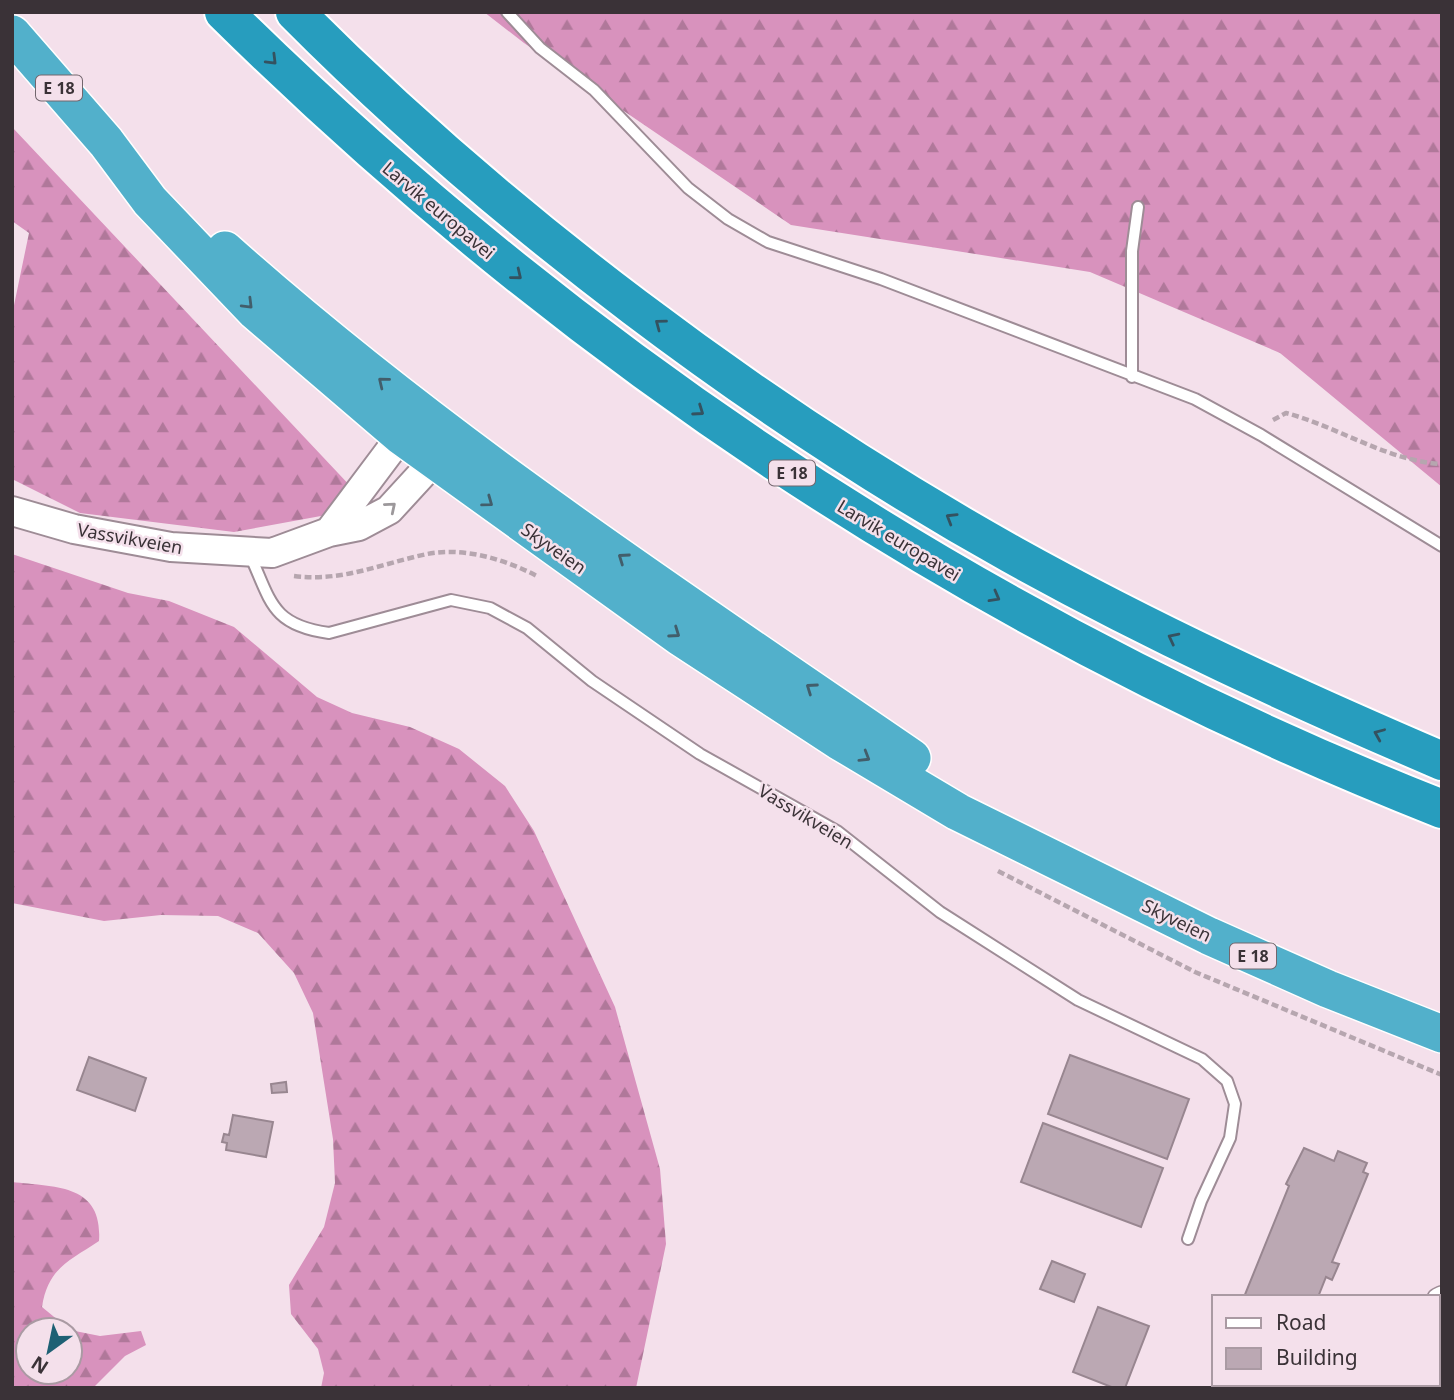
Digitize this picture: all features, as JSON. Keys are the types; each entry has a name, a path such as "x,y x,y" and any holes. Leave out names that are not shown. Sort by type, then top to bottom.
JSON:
{"highway":[{"name":"Larvik europavei","path":"224,12 386,166 518,276 637,368 842,506 985,592 1164,688 1442,809"},
{"name":"E 18","path":"295,12 418,128 548,237 662,326 779,410 1009,552 1101,603 1324,710 1442,761"},
{"name":"Skyveien","path":"12,34 106,142 150,201 255,311 401,436 680,637 839,741 958,812 1209,936 1328,989 1442,1034"},
{"name":"Skyveien","path":"106,142 304,319 436,425 1069,866"}],"street":[{"path":"329,532 401,436 436,425 434,461"},
{"name":"Vassvikveien","path":"12,511 74,529 171,547 272,554 329,532 359,526 389,510 434,461"}],"lane":[{"path":"507,12 540,48 594,90 688,188 728,219 768,242 881,279 1195,399 1261,435 1442,546"},
{"path":"1132,377 1132,251 1138,207"},
{"name":"Vassvikveien","path":"249,553 271,606 288,622 312,631 329,633 451,600 490,608 527,628 592,681 701,754 837,831 940,912 1078,1000 1202,1059 1227,1081 1235,1104 1230,1138 1201,1201 1188,1239"}],"path":[{"path":"1261,435 1275,418 1286,413 1311,420 1388,453 1442,464"}],"green space":[{"path":"484,12 1442,12 1442,487 1280,353 1090,272 791,225 524,43"},
{"path":"12,127 370,507 234,532 80,513 12,479 12,315 29,233 12,221"},
{"path":"12,554 128,593 169,601 234,627 317,697 352,713 410,727 459,749 505,786 534,831 615,1007 660,1169 666,1244 636,1388 321,1388 324,1373 318,1349 291,1314 289,1285 324,1227 335,1183 333,1139 313,1013 294,973 258,933 218,916 161,915 104,921 12,903"},
{"path":"12,1182 60,1188 85,1199 93,1208 98,1222 99,1241 69,1260 49,1283 42,1307 53,1316 14,1316 14,1386 84,1386 84,1333 100,1336 141,1331 146,1345 125,1356 93,1388 12,1388"}],"building":[{"path":"1070,1055 1189,1099 1167,1159 1048,1114"},
{"path":"89,1057 146,1078 135,1111 77,1090"},
{"path":"286,1082 287,1092 272,1093 271,1084"},
{"path":"233,1115 273,1122 266,1157 226,1150 227,1143 222,1142 224,1134 229,1135"},
{"path":"1043,1123 1163,1168 1141,1227 1021,1182"},
{"path":"1304,1148 1334,1161 1338,1151 1367,1163 1363,1172 1368,1174 1332,1262 1339,1264 1332,1280 1326,1277 1319,1295 1245,1295 1289,1186 1286,1184"},
{"path":"1052,1261 1085,1274 1074,1302 1040,1289"},
{"path":"1098,1307 1149,1326 1125,1388 1114,1388 1073,1372"},
{"path":"1442,1315 1442,1371 1440,1365"}]}
